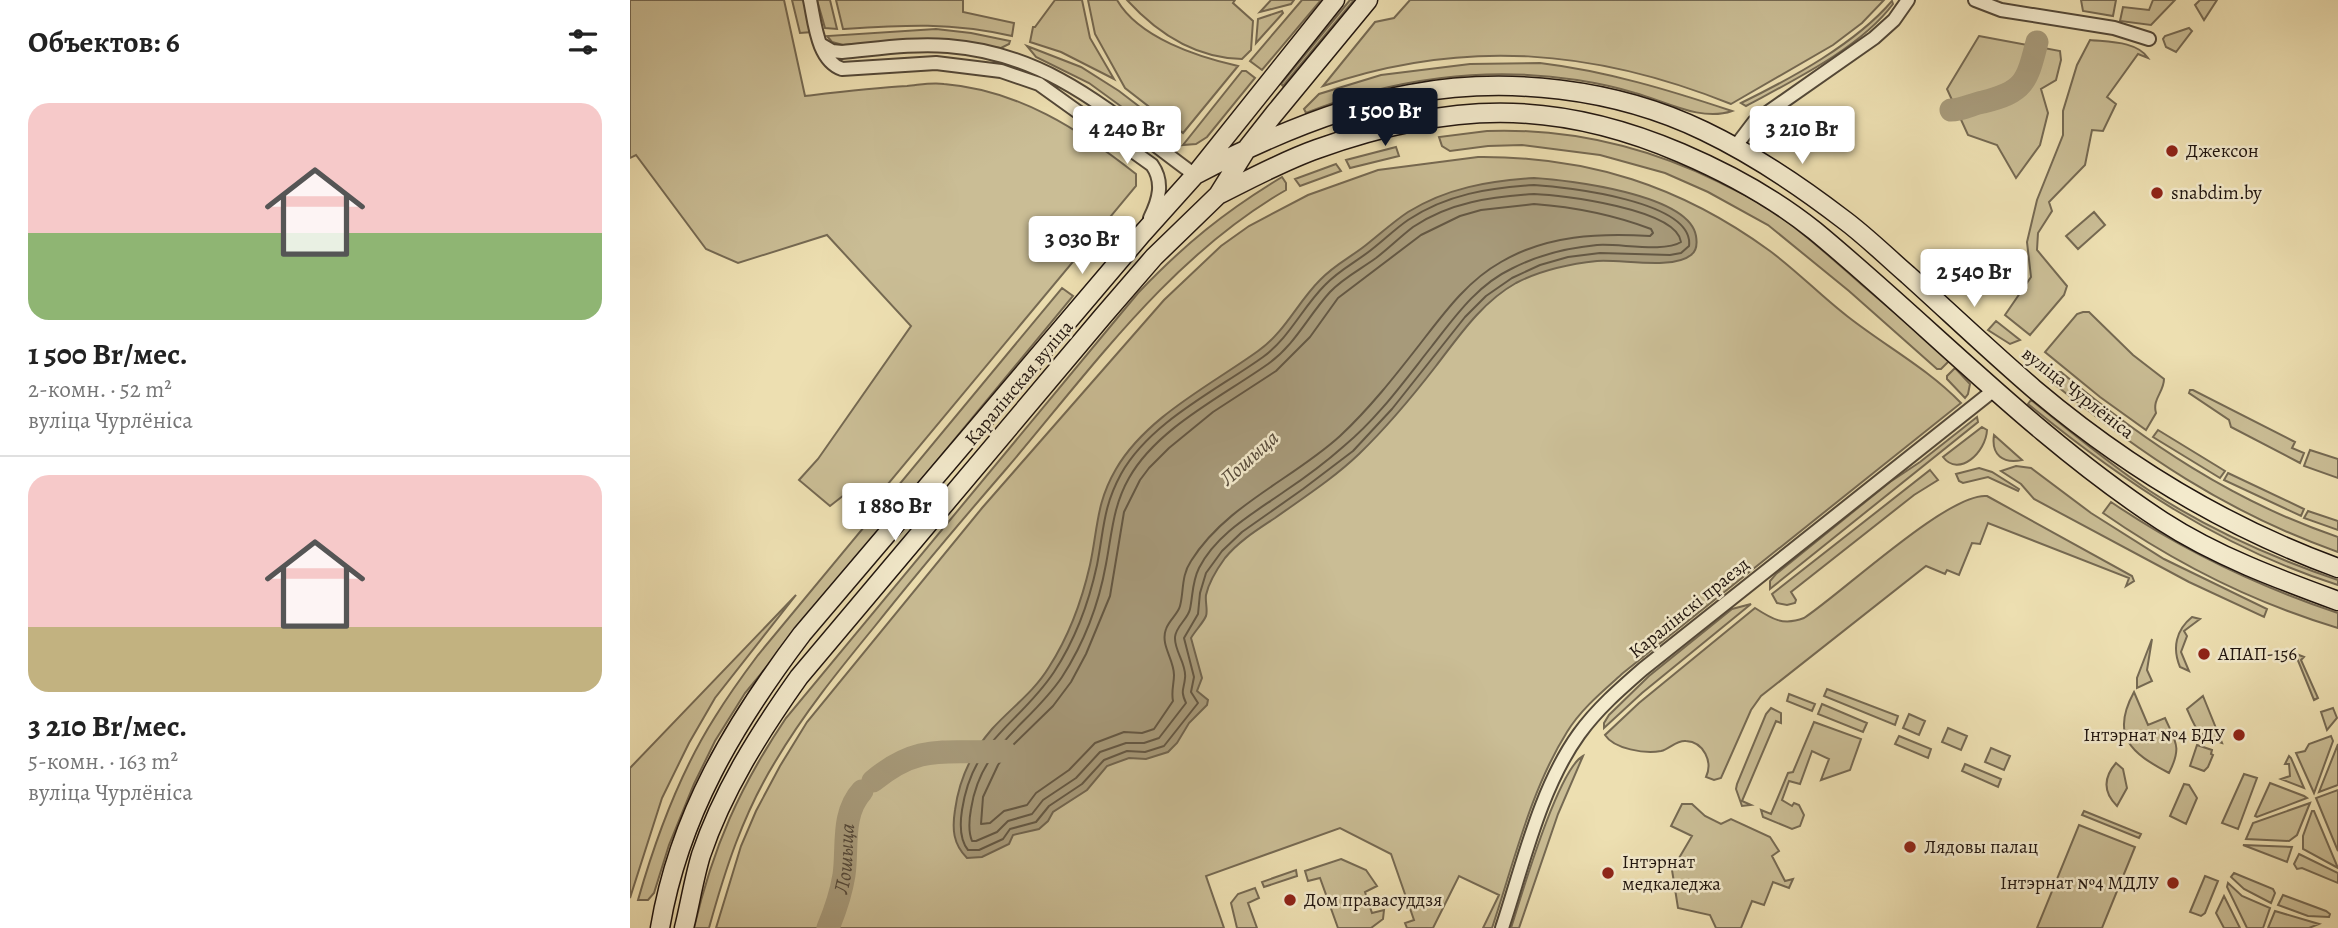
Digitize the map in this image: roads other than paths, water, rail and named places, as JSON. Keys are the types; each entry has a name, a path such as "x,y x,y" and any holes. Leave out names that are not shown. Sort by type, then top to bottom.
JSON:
{"main road":[{"name":"Каралінская вуліца","path":"660,928 672,873 690,818 738,724 761,688 802,634 1195,174 1335,0"},
{"name":"Каралінская вуліца","path":"684,928 701,855 730,787 761,732 799,677 1146,267 1218,195 1274,114 1368,0"},
{"name":"вуліца Чурлёніса","path":"1195,174 1248,148 1345,111 1406,95 1455,88 1507,86 1570,92 1637,106 1703,131 1735,147 1771,168 1846,220 2070,418 2124,457 2177,490 2268,540 2338,568"},
{"path":"1195,174 1218,195 1315,150 1365,133 1430,118 1495,111 1557,116 1608,127 1652,141 1750,186 1814,230 1959,356 1994,390 2100,478 2164,522 2222,554 2338,601"},
{"path":"1274,114 1273,125 1276,130 1289,133"},
{"path":"1722,171 1735,147"},
{"path":"1994,390 2013,369"},
{"path":"904,515 908,529 922,532"}],"street":[{"path":"810,0 820,43 828,60 835,66 842,69 900,64 968,65 1001,71 1039,84 1148,160 1156,169 1158,198 1142,234"},
{"path":"1735,147 1754,122 1874,38 1894,19 1908,0"},
{"path":"1975,0 2001,10 2114,28 2149,39"},
{"path":"820,43 832,51 842,52 947,46 1013,57 1085,92 1195,174"},
{"name":"Каралінскі праезд","path":"1502,928 1533,831 1552,784 1574,741 1594,715 1643,669 1994,390"}],"water":[{"path":"1534,178 1625,192 1673,210 1688,222 1696,236 1694,251 1683,259 1672,262 1597,261 1555,268 1516,283 1492,300 1462,332 1399,412 1359,454 1318,488 1242,541 1222,562 1207,590 1206,616 1191,638 1202,678 1197,691 1208,700 1207,705 1189,723 1177,743 1168,752 1146,759 1129,758 1107,766 1087,790 1053,812 1039,829 1013,835 1009,844 982,857 967,858 956,842 954,830 957,799 963,777 985,738 1036,684 1063,643 1087,578 1098,516 1109,481 1129,450 1144,433 1181,403 1258,351 1283,326 1325,275 1408,212 1453,191 1500,181"}],"waterway":[{"name":"Лошыца","path":"1951,110 1997,98 2016,89 2027,75 2037,42"},
{"name":"Лошыца","path":"873,781 890,768 921,755 936,752 1004,751"},
{"name":"Лошыца","path":"828,928 843,882 848,820 855,800 862,791"}],"place":[{"name":"Джексон","path":"2172,151"},
{"name":"snabdim.by","path":"2157,193"},
{"name":"АПАП-156","path":"2204,654"},
{"name":"Інтэрнат №4 БДУ","path":"2239,735"},
{"name":"Лядовы палац","path":"1910,847"},
{"name":"Інтэрнат медкаледжа","path":"1608,873"},
{"name":"Інтэрнат №4 МДЛУ","path":"2173,883"},
{"name":"Дом правасуддзя","path":"1290,900"}]}
